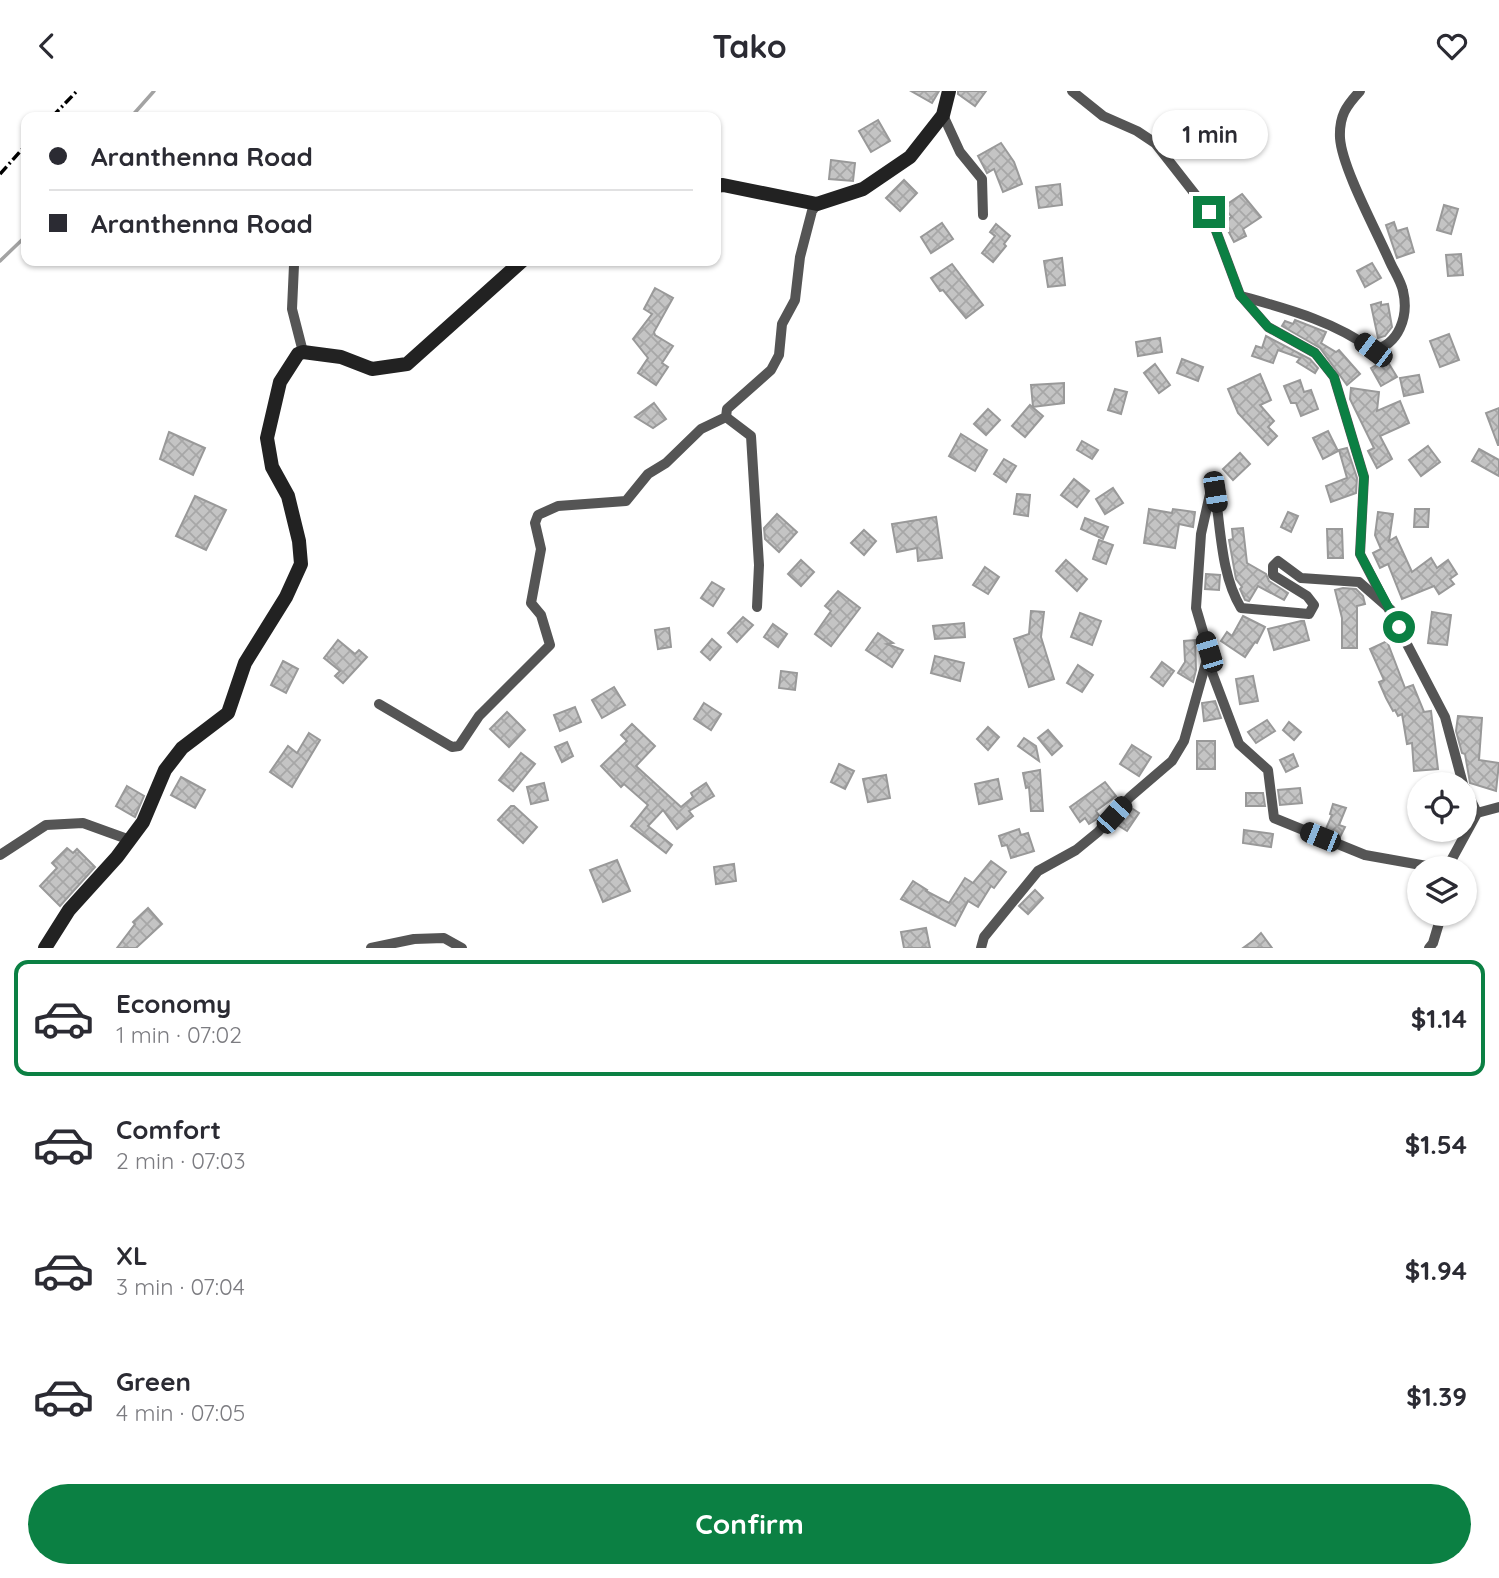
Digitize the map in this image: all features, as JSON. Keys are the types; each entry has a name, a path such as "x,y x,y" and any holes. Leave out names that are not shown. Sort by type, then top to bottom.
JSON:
{"main road":[{"path":"721,185 817,204 863,189 910,157 943,115 949,91"},
{"path":"45,948 69,910 117,857 143,822 165,770 182,748 228,713 245,663 286,597 300,564 299,541 288,496 272,467 267,438 280,382 298,354 303,352 341,358 372,369 407,364 516,266"}],"street":[{"path":"1072,91 1103,116 1137,131 1155,143 1209,212 1240,295 1268,327 1315,353 1334,377 1364,477 1360,554 1445,716 1460,772"},
{"path":"1240,295 1308,316 1353,335 1373,350 1383,348 1395,337 1404,320 1403,291 1348,167 1340,138 1344,108 1360,91"},
{"path":"943,115 960,152 982,179 984,215"},
{"path":"726,417 727,408 771,370 779,355 782,324 795,300 800,257 812,211 817,204"},
{"path":"294,266 292,309 303,352"},
{"path":"726,417 751,436 759,565 757,607"},
{"path":"379,704 452,747 459,746 479,716 550,645 541,615 531,603 541,549 535,523 538,515 558,506 626,501 648,474 666,463 701,429 726,417"},
{"path":"981,948 985,937 1038,871 1076,850 1098,832 1130,797 1172,761 1184,741 1208,662 1209,652 1196,608 1196,580 1201,534 1210,494 1215,492 1227,574 1233,595 1241,608 1310,614 1314,605 1307,596 1273,575 1273,566 1278,561 1301,579 1359,582 1391,610"},
{"path":"1208,662 1239,744 1268,770 1274,818 1365,855 1407,862"},
{"path":"1477,813 1499,807"},
{"path":"0,855 47,825 83,823 130,840"},
{"path":"1429,948 1438,926"},
{"path":"371,948 414,939 444,938 462,948"}],"building":[{"path":"911,91 939,91 932,103"},
{"path":"958,91 986,91 975,106 958,94"},
{"path":"878,120 890,141 871,152 859,131"},
{"path":"1001,143 1014,162 1022,184 1003,192 994,169 987,173 978,156"},
{"path":"831,160 855,163 853,181 829,179"},
{"path":"904,180 917,193 900,211 886,198"},
{"path":"1060,184 1062,205 1039,208 1036,187"},
{"path":"1242,194 1261,217 1243,229 1246,236 1234,242 1223,221 1232,217 1223,207"},
{"path":"1444,205 1458,209 1451,234 1437,230"},
{"path":"1394,222 1397,231 1407,228 1414,252 1397,258 1386,225"},
{"path":"942,223 953,239 931,253 921,237"},
{"path":"996,224 1010,236 1004,244 1006,246 993,262 982,253 995,236 990,232"},
{"path":"1461,254 1463,275 1448,276 1446,255"},
{"path":"1062,258 1065,285 1048,287 1044,261"},
{"path":"1372,263 1381,278 1365,287 1357,271"},
{"path":"952,264 983,305 966,318 931,278"},
{"path":"655,288 673,298 654,332 673,346 662,363 668,367 656,385 638,373 648,358 633,339 652,314 644,309"},
{"path":"1381,302 1381,305 1388,304 1392,327 1385,336 1378,338 1371,305"},
{"path":"1295,320 1326,332 1321,343 1336,352 1339,350 1360,374 1347,385 1320,348 1282,326 1285,321 1293,324"},
{"path":"1449,334 1459,360 1440,367 1430,341"},
{"path":"1266,336 1310,359 1318,368 1315,373 1297,362 1300,358 1278,350 1273,363 1252,356 1256,346 1262,348"},
{"path":"1160,338 1162,352 1138,356 1136,342"},
{"path":"1182,359 1203,367 1198,381 1177,373"},
{"path":"1386,359 1397,377 1381,386 1371,368"},
{"path":"1155,364 1170,385 1159,393 1144,373"},
{"path":"1260,374 1271,400 1260,405 1274,421 1268,427 1277,436 1268,445 1238,413 1228,389"},
{"path":"1419,375 1423,392 1404,396 1400,378"},
{"path":"1300,380 1304,392 1311,390 1318,409 1301,416 1296,403 1291,403 1284,386"},
{"path":"1064,383 1064,403 1033,407 1031,385"},
{"path":"1351,388 1379,392 1377,411 1400,401 1409,423 1380,436 1392,459 1377,468 1368,451 1374,448 1350,399"},
{"path":"1115,389 1127,392 1121,414 1108,410"},
{"path":"654,403 666,419 653,428 635,417"},
{"path":"1030,405 1043,416 1025,437 1012,426"},
{"path":"1499,408 1499,445 1498,445 1486,413"},
{"path":"988,409 1000,420 986,435 974,424"},
{"path":"1328,431 1338,451 1323,459 1313,438"},
{"path":"169,432 205,448 193,475 160,459"},
{"path":"961,434 987,450 975,471 949,456"},
{"path":"1082,441 1098,450 1092,459 1077,450"},
{"path":"1428,446 1440,462 1421,476 1409,460"},
{"path":"1347,448 1357,478 1356,493 1331,502 1326,486 1347,478 1339,450"},
{"path":"1479,449 1499,460 1499,476 1472,461"},
{"path":"1240,453 1250,464 1233,480 1223,469"},
{"path":"1004,459 1016,466 1006,482 994,474"},
{"path":"1074,479 1089,491 1077,507 1061,495"},
{"path":"1113,488 1123,503 1105,514 1096,499"},
{"path":"1017,494 1030,495 1028,516 1014,514"},
{"path":"195,496 226,510 206,550 176,536"},
{"path":"1149,509 1172,513 1173,509 1195,512 1193,527 1179,524 1175,548 1144,543"},
{"path":"1415,509 1429,509 1428,527 1414,527"},
{"path":"1288,512 1298,516 1291,532 1281,527"},
{"path":"1378,512 1393,514 1389,541 1396,537 1412,572 1431,558 1437,568 1448,560 1457,574 1450,579 1454,584 1439,594 1434,586 1402,599 1388,564 1380,568 1373,553 1381,549 1375,535"},
{"path":"777,514 797,532 779,552 765,539 764,528"},
{"path":"936,517 942,558 918,561 917,548 897,552 892,524"},
{"path":"1085,518 1108,527 1103,539 1081,529"},
{"path":"1243,528 1247,563 1266,574 1269,581 1288,593 1284,600 1258,586 1249,601 1245,600 1240,589 1242,587 1236,579 1229,540 1233,539 1232,529"},
{"path":"1327,529 1342,529 1343,558 1328,558"},
{"path":"864,530 876,541 864,555 851,543"},
{"path":"1099,540 1113,545 1106,564 1093,559"},
{"path":"801,560 814,572 801,586 788,574"},
{"path":"1066,560 1087,579 1077,591 1056,571"},
{"path":"985,567 999,577 988,594 973,585"},
{"path":"1206,574 1220,575 1219,590 1205,589"},
{"path":"712,582 724,589 713,606 701,598"},
{"path":"1356,589 1363,596 1365,604 1357,606 1357,648 1342,648 1342,618 1335,590"},
{"path":"838,591 860,608 831,646 815,634 831,611 825,606"},
{"path":"1031,611 1044,612 1041,637 1054,679 1029,687 1014,639 1029,634"},
{"path":"1432,612 1451,615 1447,645 1428,643"},
{"path":"1080,613 1101,621 1092,645 1071,637"},
{"path":"1243,616 1265,627 1257,643 1255,642 1245,657 1221,641 1227,632 1232,636"},
{"path":"743,617 753,625 737,642 728,633"},
{"path":"1304,621 1309,640 1274,650 1268,629"},
{"path":"964,623 965,637 935,639 933,626"},
{"path":"773,624 787,634 778,647 764,637"},
{"path":"669,628 671,647 658,649 655,630"},
{"path":"878,633 893,643 887,644 903,650 892,667 866,650"},
{"path":"712,639 721,647 710,660 701,652"},
{"path":"338,640 355,654 359,650 367,657 343,683 335,676 340,671 324,658"},
{"path":"1195,640 1196,670 1193,682 1178,673 1185,662 1184,641"},
{"path":"1387,641 1405,688 1413,685 1424,712 1431,711 1438,769 1414,771 1412,743 1407,744 1402,714 1398,716 1395,710 1393,711 1386,698 1379,682 1384,680 1370,649"},
{"path":"935,656 964,663 960,681 931,673"},
{"path":"283,661 298,669 286,693 271,685"},
{"path":"1162,662 1174,671 1163,686 1151,677"},
{"path":"1078,665 1093,675 1082,692 1067,683"},
{"path":"781,671 797,673 795,690 779,688"},
{"path":"1253,676 1258,701 1240,704 1236,679"},
{"path":"614,687 625,705 602,718 592,700"},
{"path":"1215,701 1221,718 1204,721 1202,703"},
{"path":"704,703 721,714 711,730 694,719"},
{"path":"575,707 581,722 560,731 554,715"},
{"path":"507,712 525,730 509,747 490,729"},
{"path":"1458,716 1482,718 1479,760 1499,763 1496,791 1477,785 1477,772 1468,772 1465,754 1462,753 1456,731"},
{"path":"1267,720 1275,731 1256,743 1248,732"},
{"path":"1289,722 1301,732 1294,740 1283,730"},
{"path":"632,724 655,746 636,766 681,807 693,797 691,793 706,783 714,796 689,811 693,816 677,829 663,810 648,826 672,845 666,853 631,826 648,805 624,784 621,787 601,766 627,741 621,735"},
{"path":"988,727 999,737 988,750 977,739"},
{"path":"1048,730 1062,746 1052,755 1038,738"},
{"path":"309,733 320,740 292,787 270,772 288,746 297,753"},
{"path":"1024,738 1036,746 1039,761 1018,746"},
{"path":"1197,741 1215,741 1215,769 1197,769"},
{"path":"567,742 573,756 562,762 555,747"},
{"path":"1132,745 1151,757 1139,776 1120,764"},
{"path":"521,753 535,764 513,791 499,780"},
{"path":"1293,754 1298,766 1286,772 1280,760"},
{"path":"839,764 854,771 845,789 831,782"},
{"path":"1040,770 1043,811 1031,811 1029,787 1026,788 1023,773"},
{"path":"886,775 890,798 868,802 863,779"},
{"path":"181,777 205,790 195,808 171,795"},
{"path":"998,779 1002,799 979,804 975,784"},
{"path":"1105,782 1116,796 1096,811 1100,817 1089,824 1085,818 1080,822 1070,807"},
{"path":"544,783 548,800 531,804 527,787"},
{"path":"127,786 144,796 135,817 116,806"},
{"path":"1300,788 1302,803 1280,805 1278,790"},
{"path":"1246,793 1263,793 1265,806 1246,806"},
{"path":"1333,804 1346,808 1339,825 1345,827 1340,837 1325,831 1332,815"},
{"path":"511,806 537,827 523,843 498,820"},
{"path":"1130,807 1139,813 1127,831 1116,824"},
{"path":"1019,829 1021,835 1028,833 1034,851 1011,858 1007,845 1002,846 999,836"},
{"path":"1244,830 1273,834 1271,847 1243,843"},
{"path":"67,848 73,853 77,849 95,867 60,906 40,886 57,868 52,863"},
{"path":"617,860 630,891 603,902 590,870"},
{"path":"991,861 1006,872 994,888 991,886 978,907 968,901 955,926 901,899 913,881 949,903 965,878 973,883"},
{"path":"734,864 736,881 716,884 714,867"},
{"path":"1035,890 1043,898 1028,914 1019,906"},
{"path":"148,908 162,924 136,948 117,948 135,924 133,922"},
{"path":"926,928 930,948 904,948 901,932"},
{"path":"1261,933 1272,948 1243,948 1254,940"}],"waterway":[{"path":"135,112 154,91"},
{"path":"0,261 21,241"}],"railway":[{"path":"57,112 77,91"},
{"path":"0,174 21,151"}],"route":[{"path":"1209,212 1240,295 1268,327 1315,353 1334,377 1364,477 1360,554 1399,627"}]}
